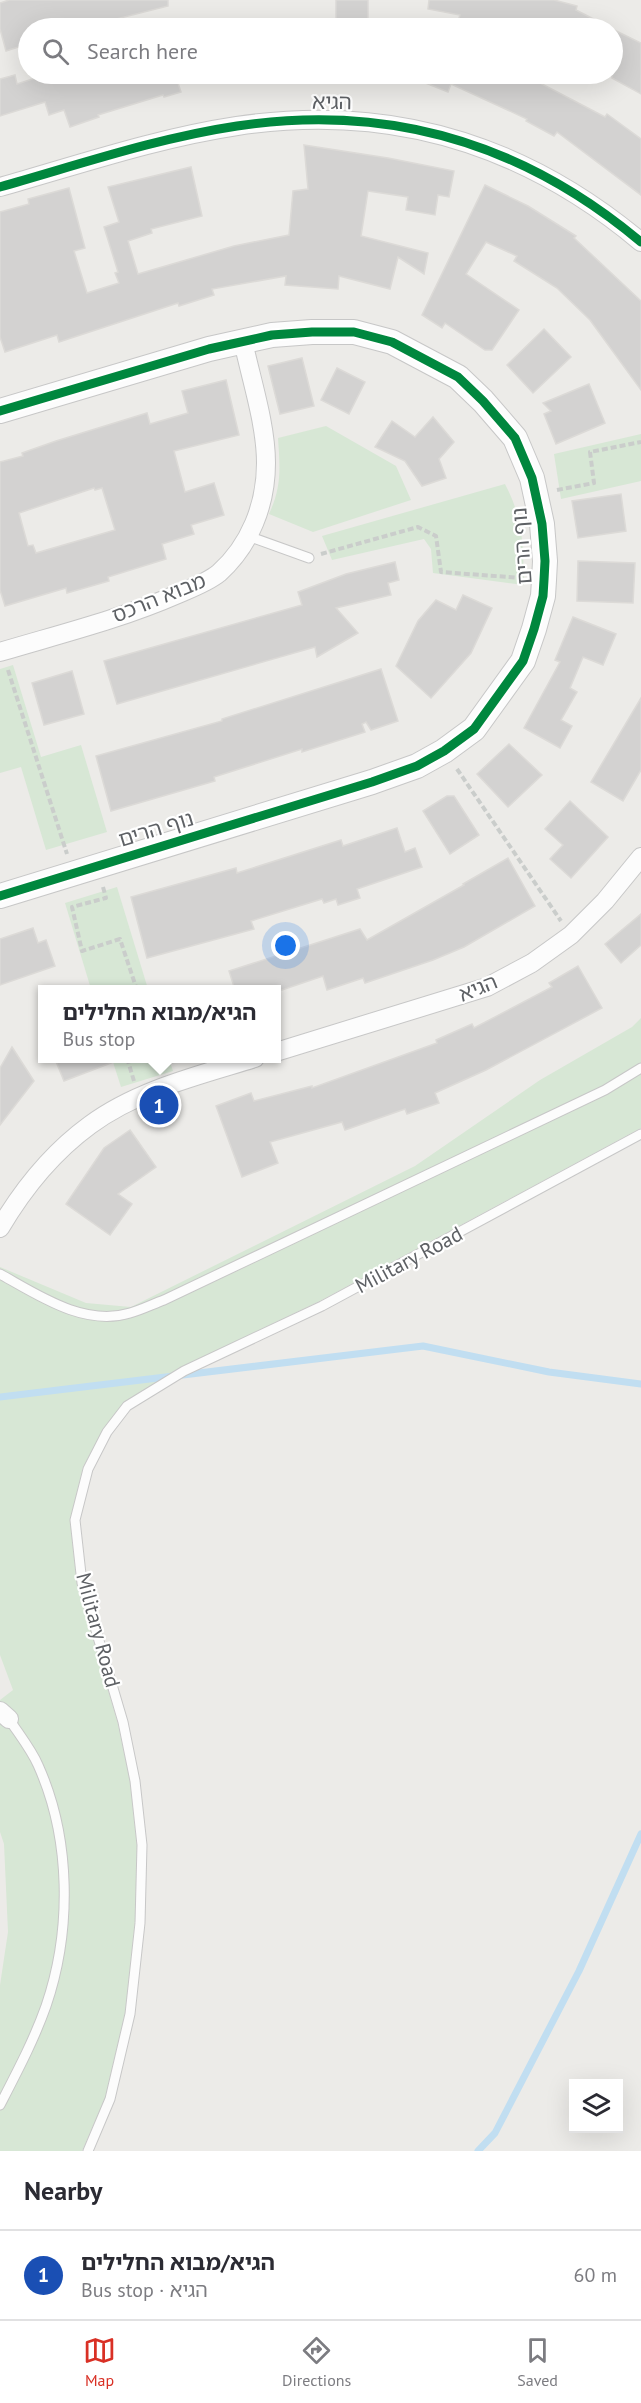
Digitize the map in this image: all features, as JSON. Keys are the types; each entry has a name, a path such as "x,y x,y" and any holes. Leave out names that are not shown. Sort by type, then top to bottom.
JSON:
{"street":[{"name":"הגיא","path":"0,187 170,140 235,126 283,120 339,118 396,124 442,134 496,153 561,186 609,216 641,242"},
{"name":"נוף הרים","path":"0,411 208,349 282,334 354,332 392,342 458,377 483,401 515,438 532,478 542,524 546,561 543,596 523,660 474,729 444,751 417,766 372,782 0,896"},
{"name":"מבוא הרכס","path":"1,652 149,606 217,574 239,552 248,536 263,495 266,462 243,341"},
{"name":"הגיא","path":"281,1050 487,987 532,963 571,935 605,901 641,857"},
{"path":"0,1228 38,1173 90,1124 131,1101 242,1063"}],"lane":[{"path":"248,536 309,558"},
{"path":"0,1274 60,1306 107,1317 128,1314 164,1300 605,1090 641,1068"},
{"name":"Military Road","path":"88,2151 110,2099 130,2013 140,1912 142,1845 135,1781 123,1722 82,1583 75,1520 88,1469 107,1432 127,1406 184,1371 322,1306 641,1134"},
{"path":"0,2105 30,2047 46,2004 58,1955 63,1911 63,1860 56,1814 38,1763 4,1715"}],"path":[{"path":"535,493 594,483 591,452 641,442"},
{"path":"309,558 418,527 436,536 441,572 544,580"},
{"path":"1,652 73,874"},
{"path":"444,751 571,935"},
{"path":"97,866 106,898 72,908 82,951 120,939 135,985"}],"green space":[{"path":"326,426 396,466 411,500 313,532 269,514 278,486 278,438"},
{"path":"641,434 641,481 561,499 554,454"},
{"path":"505,484 519,521 523,545 524,585 433,573 431,549 424,539 332,560 322,536"},
{"path":"13,665 41,757 81,745 107,832 46,850 21,767 0,773 0,669"},
{"path":"117,887 147,985 90,985 65,903"},
{"path":"641,1018 641,1128 320,1301 182,1367 124,1402 103,1430 83,1467 70,1520 77,1584 118,1724 130,1782 137,1846 135,1922 125,2013 105,2098 82,2151 0,2151 0,1985 8,1932 4,1844 0,1832 0,1700 13,1690 0,1655 0,1267 86,1303 131,1307 415,1166 540,1080 632,1027"},
{"path":"113,1063 170,1063 173,1071 121,1087"}],"building":[{"path":"9,0 168,0 168,6 121,18 18,18 18,47 6,51 0,29 0,3"},
{"path":"336,0 368,0 368,18 336,18"},
{"path":"429,0 554,0 577,6 576,10 592,18 459,18 460,15 428,9"},
{"path":"623,34 641,43 641,94 623,84"},
{"path":"15,75 17,84 178,84 181,92 164,97 163,95 98,115 99,117 70,127 64,110 49,115 45,102 0,116 0,79"},
{"path":"428,84 451,84 448,92"},
{"path":"451,84 542,84 605,117 607,114 641,139 641,195 557,132 554,136 526,121 527,119"},
{"path":"304,145 454,171 449,197 438,195 435,215 406,210 408,197 368,191 361,236 428,253 424,274 398,257 390,289 339,276 338,289 285,285 286,276 212,289 214,295 179,306 178,303 59,342 57,335 5,352 0,337 0,212 29,204 28,199 69,188 85,248 74,251 87,293 119,283 115,273 118,272 104,227 119,222 108,187 191,167 202,216 151,229 152,233 128,241 138,274 234,246 289,235 293,191 308,189"},
{"path":"485,185 528,206 576,236 574,238 641,301 641,390 590,320 557,288 514,261 517,256 486,242 466,274 519,310 492,350 485,350 445,323 442,328 422,315"},
{"path":"544,329 571,357 533,393 507,365"},
{"path":"302,358 314,406 280,414 268,366"},
{"path":"337,368 365,382 349,414 321,400"},
{"path":"226,380 239,435 174,451 185,492 214,483 224,515 191,525 194,534 162,544 166,559 108,577 109,581 67,593 66,588 5,606 0,590 0,462 23,456 22,453 56,441 147,413 150,424 188,413 182,391","holes":["94,488 95,490 102,488 115,530 36,553 33,545 28,546 19,513"]},
{"path":"589,384 605,423 556,444 544,414 551,411 543,403"},
{"path":"433,417 454,442 439,459 446,478 422,486 405,461 375,447 392,421 415,437"},
{"path":"621,494 626,531 578,538 572,501"},
{"path":"578,561 635,563 633,603 577,601"},
{"path":"395,562 399,580 388,583 391,595 336,608 358,633 317,657 315,647 117,704 104,661 302,605 298,592 346,574"},
{"path":"463,595 492,608 471,653 431,698 396,666 418,621 436,600 456,610"},
{"path":"573,617 616,634 603,665 583,657 570,688 577,692 561,720 572,726 560,748 524,728 560,662 555,660"},
{"path":"381,669 398,721 371,730 366,722 362,724 365,732 302,752 302,749 214,777 215,781 111,811 96,756 222,721 222,719"},
{"path":"72,671 84,714 44,725 32,683"},
{"path":"641,698 641,770 623,801 591,782"},
{"path":"509,744 542,775 508,807 477,774"},
{"path":"447,796 454,796 479,835 450,854 423,811"},
{"path":"570,801 608,837 571,878 550,859 563,845 545,829"},
{"path":"397,828 405,852 415,848 422,867 357,889 360,898 338,905 336,899 324,903 322,899 251,921 254,929 147,958 131,897 236,868 237,873 341,840 343,846"},
{"path":"508,858 535,906 464,947 365,983 363,978 327,990 323,976 282,990 281,985 233,985 229,971 360,929 367,940"},
{"path":"641,914 641,945 621,963 605,944"},
{"path":"33,928 38,943 46,940 55,966 0,985 0,939"},
{"path":"578,966 602,1008 486,1070 435,1093 439,1103 407,1114 405,1109 345,1130 342,1122 270,1142 278,1163 242,1177 216,1106 251,1093 254,1101 312,1086 312,1088 437,1043 436,1040 472,1024 474,1028 552,987 549,983"},
{"path":"12,1047 34,1081 0,1125 0,1068"},
{"path":"57,1063 111,1063 64,1081"},
{"path":"130,1130 156,1167 118,1194 132,1204 110,1235 66,1204 104,1148"}],"waterway":[{"path":"0,1397 423,1346 549,1372 641,1384"},
{"path":"478,2151 495,2133 579,1971 641,1834"}],"cycle path":[{"path":"0,187 118,153 207,131 293,120 348,120 401,126 452,138 501,156 549,179 596,208 641,242"},
{"path":"0,411 209,349 272,335 354,332 392,342 458,377 483,401 515,438 532,478 542,524 545,561 543,596 523,661 474,729 444,751 417,766 372,782 0,896"}],"place":[{"name":"הגיא/מבוא החלילים","path":"159,1105"}]}
